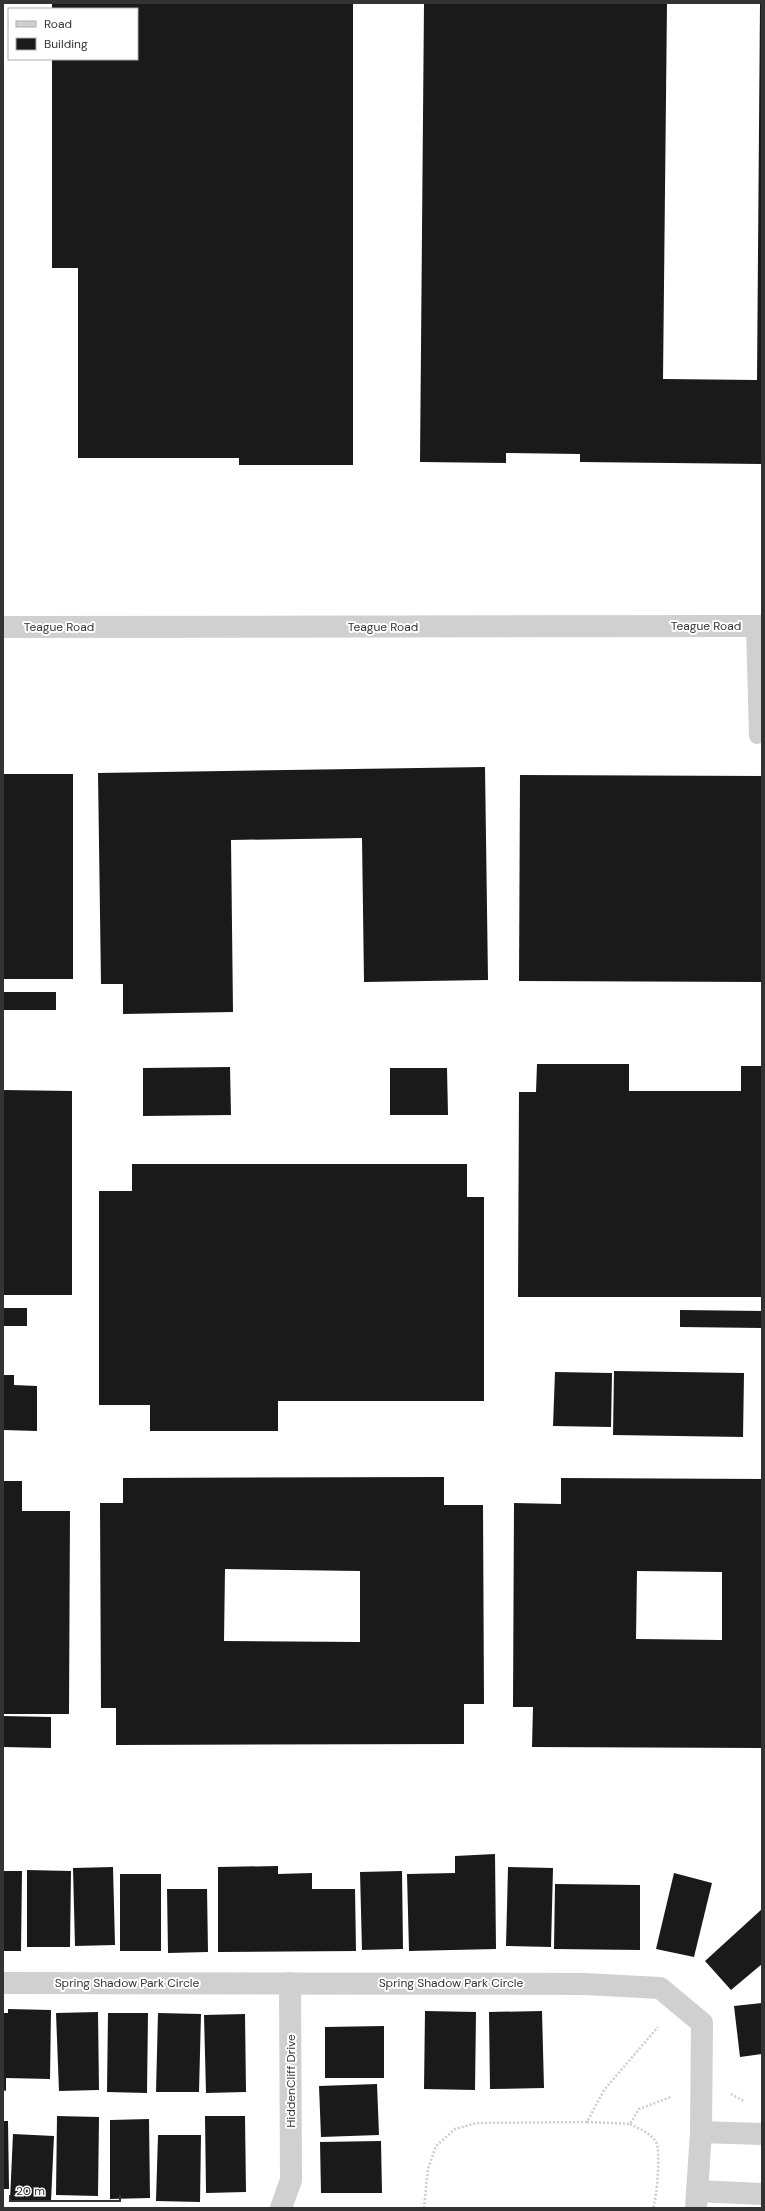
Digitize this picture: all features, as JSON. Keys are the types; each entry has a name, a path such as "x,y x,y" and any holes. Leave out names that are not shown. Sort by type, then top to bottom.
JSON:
{"street":[{"name":"Teague Road","path":"3,627 758,626"},
{"name":"Spring Shadow Park Circle","path":"3,1983 290,1982 584,1984 660,1988 702,2023 701,2132 697,2199"},
{"name":"HiddenCliff Drive","path":"281,2208 291,2180 290,1982"},
{"path":"701,2132 762,2134"},
{"path":"697,2199 762,2194"}],"lane":[{"path":"757,736 758,626"}],"path":[{"path":"424,2208 428,2169 436,2146 455,2129 477,2123 545,2124 587,2122 604,2090 678,2004"},
{"path":"630,2124 650,2135 657,2144 658,2173 653,2208"}],"building":[{"path":"52,3 353,3 353,465 239,465 239,458 78,458 78,268 52,268 52,60 138,60 138,8 52,8"},
{"path":"424,3 667,3 663,379 757,380 760,3 762,3 762,464 580,462 580,454 506,453 506,463 420,462"},
{"path":"485,767 488,980 364,982 362,838 231,840 233,1012 123,1014 123,984 101,984 98,773"},
{"path":"3,774 73,774 73,979 3,979"},
{"path":"520,775 762,776 762,982 519,981"},
{"path":"3,992 56,992 56,1010 3,1010"},
{"path":"537,1064 629,1064 629,1091 741,1091 741,1066 762,1066 762,1297 518,1297 519,1092 536,1092"},
{"path":"230,1067 231,1115 143,1116 143,1068"},
{"path":"390,1068 447,1068 448,1115 390,1115"},
{"path":"3,1090 72,1091 72,1295 3,1295"},
{"path":"132,1164 467,1164 467,1197 484,1197 484,1401 278,1401 278,1431 150,1431 150,1405 99,1405 99,1191 132,1191"},
{"path":"3,1308 27,1308 27,1326 3,1326"},
{"path":"680,1310 762,1311 762,1328 680,1327"},
{"path":"614,1371 744,1373 743,1437 613,1435"},
{"path":"555,1372 612,1373 611,1427 553,1426"},
{"path":"3,1375 14,1375 14,1385 37,1386 37,1431 3,1430"},
{"path":"444,1477 444,1505 483,1505 484,1704 464,1704 464,1744 116,1745 116,1708 101,1708 100,1503 123,1503 123,1478","holes":["225,1569 360,1571 360,1642 224,1641"]},
{"path":"561,1478 762,1479 762,1748 532,1747 533,1707 513,1707 514,1503 561,1504","holes":["637,1571 722,1572 722,1640 636,1639"]},
{"path":"3,1481 22,1481 22,1511 70,1511 69,1714 3,1714"},
{"path":"3,1716 51,1717 51,1748 3,1747"},
{"path":"495,1854 496,1949 409,1951 407,1874 455,1873 455,1856"},
{"path":"278,1866 278,1874 312,1873 312,1889 355,1889 356,1951 218,1952 218,1867"},
{"path":"113,1867 115,1945 75,1946 73,1868"},
{"path":"508,1867 553,1868 551,1947 506,1946"},
{"path":"27,1870 71,1871 70,1947 27,1947"},
{"path":"3,1871 22,1871 21,1951 3,1951"},
{"path":"402,1871 403,1949 362,1950 360,1872"},
{"path":"674,1873 712,1883 694,1957 656,1949"},
{"path":"120,1874 161,1874 161,1951 120,1951"},
{"path":"555,1884 640,1885 640,1950 554,1949"},
{"path":"167,1889 207,1889 208,1952 168,1953"},
{"path":"762,1909 762,1964 731,1990 705,1961"},
{"path":"762,2003 762,2054 740,2057 734,2006"},
{"path":"8,2009 51,2010 50,2079 6,2078 6,2091 3,2090 3,2013 8,2013"},
{"path":"425,2011 476,2012 475,2090 424,2089"},
{"path":"542,2011 544,2088 490,2089 489,2012"},
{"path":"98,2012 99,2090 59,2091 56,2013"},
{"path":"108,2013 148,2013 147,2093 107,2092"},
{"path":"158,2013 201,2014 199,2092 156,2092"},
{"path":"245,2014 246,2092 206,2093 204,2015"},
{"path":"384,2026 384,2078 325,2078 325,2027"},
{"path":"377,2084 379,2135 321,2137 319,2086"},
{"path":"57,2116 99,2117 98,2196 56,2195"},
{"path":"205,2116 245,2116 246,2192 206,2193"},
{"path":"149,2119 150,2198 110,2199 110,2120"},
{"path":"3,2121 8,2121 9,2189 3,2189"},
{"path":"13,2134 54,2136 51,2201 10,2200"},
{"path":"158,2135 201,2135 200,2202 156,2201"},
{"path":"381,2141 382,2193 321,2193 320,2142"}]}
